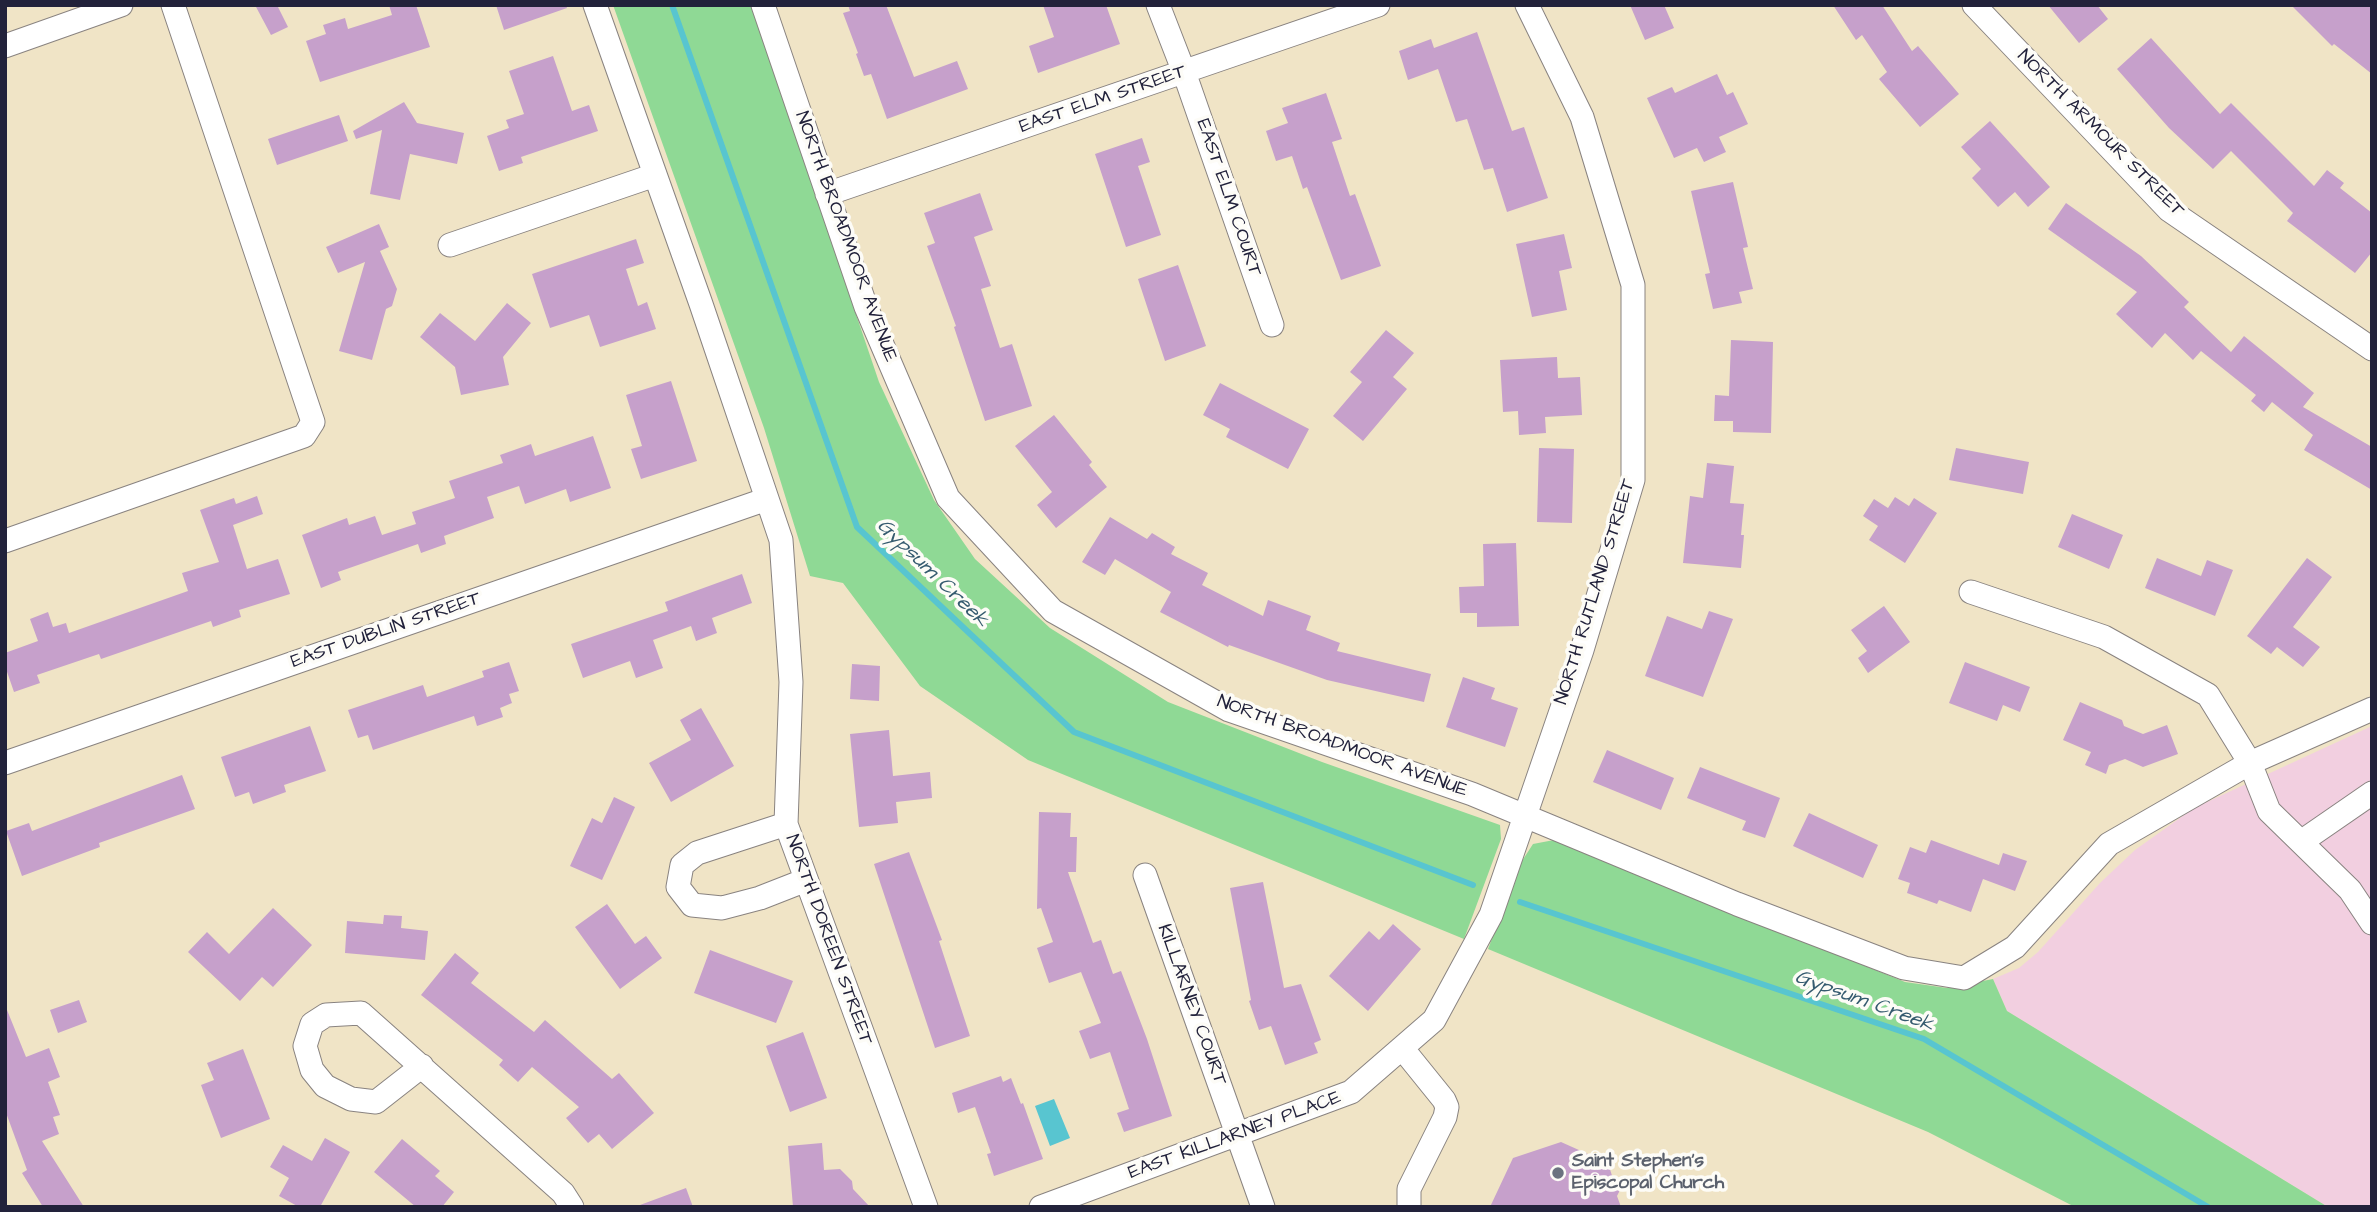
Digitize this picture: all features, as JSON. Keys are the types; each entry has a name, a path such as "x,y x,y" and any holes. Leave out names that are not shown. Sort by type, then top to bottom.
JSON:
{"street":[{"path":"5,46 121,5"},
{"path":"5,541 303,436 313,422 173,5"},
{"path":"594,5 767,499"},
{"name":"NORTH BROADMOOR AVENUE","path":"763,5 866,307 948,498 1054,611 1229,710 1472,794 1737,904 1904,968 1964,978 2015,947 2109,844 2250,763"},
{"name":"EAST ELM COURT","path":"1158,5 1272,325"},
{"name":"EAST ELM STREET","path":"827,194 1378,5"},
{"name":"NORTH RUTLAND STREET","path":"1524,815 1582,650 1633,480 1633,285 1582,117 1527,5"},
{"name":"NORTH ARMOUR STREET","path":"1974,5 2169,210 2372,349"},
{"path":"450,245 655,175"},
{"name":"EAST DUBLIN STREET","path":"5,763 767,499"},
{"name":"NORTH DOREEN STREET","path":"767,499 780,540 791,682 786,824 926,1207"},
{"path":"1971,592 2104,637 2208,695 2250,763 2269,811 2350,890 2372,923"},
{"path":"2250,763 2372,709"},
{"path":"2301,842 2372,793"},
{"name":"EAST KILLARNEY PLACE","path":"1041,1207 1351,1092 1434,1020 1492,915 1524,815"},
{"path":"786,824 697,853 682,865 678,887 692,905 722,908 760,898 806,880"},
{"name":"KILLARNEY COURT","path":"1144,875 1263,1207"},
{"path":"422,1066 376,1102 351,1099 325,1086 312,1070 305,1046 312,1024 319,1019 327,1015 361,1013 422,1066 563,1193 572,1207"},
{"path":"1402,1048 1447,1107 1445,1117 1409,1189 1409,1207"}],"shaded area":[{"path":"2372,726 2372,1207 2328,1207 2007,1011 1993,979 2019,968 2038,952 2100,883 2135,850 2194,808"}],"green space":[{"path":"613,5 751,5 879,382 934,500 975,559 1050,628 1168,702 1322,762 1500,825 1501,839 1464,939 1028,760 920,686 843,583 810,576 764,428"},
{"path":"1554,840 1905,982 1947,988 1993,979 2007,1011 2328,1207 2075,1207 1928,1132 1488,949 1522,861 1533,844"}],"water":[{"path":"1054,1099 1070,1138 1050,1146 1035,1106"}],"building":[{"path":"255,5 277,5 288,27 271,35"},
{"path":"389,5 416,5 430,47 320,82 306,41 326,34 323,25 345,18 348,29 392,15"},
{"path":"496,5 566,5 567,8 504,30"},
{"path":"848,5 886,5 914,77 957,61 968,89 887,119 871,74 864,76 856,54 858,53 843,13 850,11"},
{"path":"1043,5 1106,5 1120,44 1038,73 1029,46 1054,37"},
{"path":"1630,5 1664,5 1674,28 1645,40"},
{"path":"1833,5 1882,5 1912,51 1918,46 1959,94 1920,127 1879,79 1887,72 1862,35 1856,40"},
{"path":"2048,5 2097,5 2108,19 2079,43"},
{"path":"2291,5 2372,5 2372,74 2334,44 2332,46"},
{"path":"1477,32 1512,131 1524,127 1548,198 1507,212 1493,168 1484,170 1467,119 1456,122 1438,69 1408,80 1399,51 1431,39 1434,48"},
{"path":"2151,38 2220,114 2231,103 2314,186 2327,170 2344,183 2340,188 2372,213 2372,252 2355,273 2287,221 2293,213 2231,151 2213,169 2169,128 2117,69"},
{"path":"553,56 572,111 589,105 598,131 521,157 523,163 499,171 487,136 509,128 506,120 524,114 509,71"},
{"path":"1717,74 1727,95 1733,92 1748,124 1719,137 1726,152 1704,162 1697,148 1674,158 1647,98 1672,87 1675,93"},
{"path":"1326,93 1342,139 1332,142 1350,196 1355,194 1381,266 1341,280 1307,187 1303,189 1292,156 1276,161 1266,131 1288,123 1282,108"},
{"path":"404,102 417,123 464,133 457,164 410,154 400,200 370,194 382,130 356,139 353,131"},
{"path":"339,115 348,141 277,165 268,139"},
{"path":"1990,121 2050,187 2028,207 2015,192 1998,207 1972,178 1981,169 1961,147"},
{"path":"1142,138 1150,162 1138,166 1161,235 1126,247 1095,154"},
{"path":"1733,182 1748,247 1743,248 1753,289 1739,292 1742,303 1713,309 1705,274 1710,273 1691,191"},
{"path":"980,193 993,230 974,237 991,286 981,289 1000,348 1012,344 1032,406 985,421 954,327 956,326 927,246 935,243 924,213"},
{"path":"2066,203 2141,256 2189,302 2184,307 2231,352 2244,336 2314,393 2303,407 2372,447 2372,490 2304,450 2313,435 2272,402 2264,412 2251,401 2256,395 2201,351 2193,360 2165,333 2152,348 2116,314 2137,292 2048,229"},
{"path":"379,224 389,247 380,251 397,289 392,306 386,309 372,360 339,351 365,262 338,273 326,247"},
{"path":"1564,234 1572,268 1559,271 1567,310 1532,317 1516,244"},
{"path":"636,239 644,263 626,269 638,306 647,302 656,329 600,347 589,315 550,328 532,274"},
{"path":"1178,265 1206,346 1165,361 1138,279"},
{"path":"507,303 531,323 503,357 509,385 461,395 455,367 420,337 440,313 475,341"},
{"path":"1386,330 1414,353 1393,377 1407,389 1363,441 1333,416 1362,382 1350,372"},
{"path":"1731,340 1773,342 1771,433 1733,432 1733,421 1714,421 1715,395 1729,396"},
{"path":"1557,357 1558,378 1580,377 1582,415 1545,417 1546,433 1519,435 1518,411 1503,412 1500,360"},
{"path":"671,381 697,461 641,479 631,449 642,446 626,395"},
{"path":"1220,383 1309,429 1288,469 1226,437 1230,429 1203,415"},
{"path":"1054,415 1092,462 1089,465 1107,487 1056,528 1037,505 1052,492 1015,446"},
{"path":"593,436 611,488 570,502 566,489 525,504 519,486 487,497 494,518 444,536 446,544 421,553 418,544 338,572 341,580 321,588 302,535 347,518 349,525 375,516 382,535 416,524 412,512 455,498 449,481 503,463 500,455 531,444 535,456"},
{"path":"1539,448 1574,449 1572,523 1537,522"},
{"path":"1956,448 2029,462 2023,494 1949,480"},
{"path":"1707,463 1734,466 1730,503 1744,504 1741,568 1683,563 1690,496 1703,498"},
{"path":"257,496 263,514 233,525 247,569 278,559 290,594 239,610 241,617 213,627 211,621 101,659 99,654 37,675 40,683 14,692 5,666 5,653 38,641 30,619 48,612 53,627 66,623 69,633 188,591 182,573 219,562 200,510 234,498 236,504"},
{"path":"1895,497 1909,506 1914,498 1937,513 1905,563 1869,540 1878,526 1863,516 1874,499 1888,508"},
{"path":"2072,514 2123,535 2109,569 2058,547"},
{"path":"1110,517 1147,539 1152,533 1175,547 1171,554 1208,573 1202,585 1263,616 1268,600 1311,616 1306,630 1340,643 1337,651 1431,674 1424,702 1327,680 1229,645 1228,647 1160,612 1171,592 1115,559 1105,575 1082,562"},
{"path":"1516,543 1519,626 1477,627 1477,613 1460,613 1459,587 1484,586 1483,544"},
{"path":"2157,558 2201,576 2207,560 2233,570 2215,616 2145,588"},
{"path":"2307,558 2332,577 2293,627 2320,647 2303,667 2277,647 2271,654 2247,636"},
{"path":"742,574 752,603 712,618 717,633 696,641 691,626 653,640 663,668 636,678 630,661 583,678 571,644 668,611 665,602"},
{"path":"1884,606 1910,642 1868,673 1858,658 1867,651 1851,630"},
{"path":"1709,611 1733,619 1703,697 1645,676 1667,616 1702,629"},
{"path":"509,662 519,691 509,694 512,703 500,708 503,717 477,726 474,716 373,750 368,735 358,738 348,710 423,685 427,697 484,677 482,671"},
{"path":"1965,662 2030,687 2020,712 2003,705 1997,721 1949,703"},
{"path":"852,664 880,666 879,701 850,699"},
{"path":"1463,677 1495,688 1491,699 1518,708 1505,747 1446,727"},
{"path":"2080,702 2122,720 2124,726 2143,734 2167,725 2178,754 2143,767 2125,759 2109,765 2106,774 2085,765 2091,752 2063,740"},
{"path":"701,708 734,766 671,802 649,763 691,740 680,720"},
{"path":"310,726 326,771 284,785 286,792 253,804 249,792 235,797 221,757"},
{"path":"889,730 893,776 930,772 932,798 896,802 898,823 859,827 850,734"},
{"path":"1607,750 1674,778 1661,810 1593,782"},
{"path":"1700,767 1780,798 1765,838 1742,830 1746,821 1687,798"},
{"path":"182,775 195,809 99,843 100,847 22,876 6,831 29,823 32,831"},
{"path":"614,797 635,807 602,880 570,866 592,818 602,823"},
{"path":"1039,812 1071,813 1070,837 1077,837 1076,872 1068,872 1093,943 1101,940 1113,974 1121,971 1172,1116 1124,1132 1117,1113 1129,1109 1110,1052 1090,1059 1079,1031 1101,1023 1081,972 1049,983 1037,948 1053,942 1041,908 1037,909"},
{"path":"1809,813 1878,845 1863,878 1793,846"},
{"path":"1931,840 1999,865 2003,853 2027,861 2015,891 1983,879 1971,912 1939,900 1937,904 1907,893 1910,883 1898,879 1910,847 1926,853"},
{"path":"909,852 942,940 939,941 970,1036 935,1048 874,864"},
{"path":"1263,882 1284,988 1301,984 1321,1040 1314,1043 1318,1053 1285,1065 1271,1026 1259,1030 1249,1001 1251,1000 1230,888"},
{"path":"607,904 635,944 646,936 662,958 620,989 575,927"},
{"path":"273,908 312,945 273,987 262,977 240,1001 188,952 207,932 229,954"},
{"path":"384,915 402,916 401,928 428,931 425,960 345,953 347,921 383,924"},
{"path":"1393,924 1421,949 1368,1011 1329,976 1369,931 1379,940"},
{"path":"710,950 793,981 776,1023 694,993"},
{"path":"455,953 479,973 471,983 534,1032 545,1020 612,1079 619,1073 654,1113 612,1149 599,1134 588,1143 566,1118 579,1107 532,1067 518,1082 499,1065 503,1060 421,995"},
{"path":"79,1000 87,1022 58,1033 50,1010"},
{"path":"5,1005 26,1057 49,1048 60,1077 48,1082 60,1115 53,1117 59,1134 42,1141 84,1207 43,1207 22,1173 27,1170 5,1110"},
{"path":"803,1032 827,1098 790,1112 766,1046"},
{"path":"243,1049 270,1119 221,1138 201,1085 214,1080 207,1063"},
{"path":"1001,1076 1003,1082 1011,1078 1043,1159 994,1176 987,1154 991,1153 975,1107 958,1113 952,1093"},
{"path":"325,1138 350,1152 320,1207 299,1207 279,1196 289,1178 270,1167 283,1145 312,1161"},
{"path":"402,1139 440,1171 435,1176 454,1192 442,1207 416,1207 374,1172"},
{"name":"Saint Stephen's Episcopal Church","path":"1561,1142 1608,1163 1614,1182 1622,1186 1617,1196 1621,1207 1490,1207 1513,1158"},
{"path":"822,1143 824,1170 840,1169 852,1181 853,1189 870,1207 793,1207 788,1146"},
{"path":"686,1188 693,1207 640,1207 640,1205"}],"waterway":[{"name":"Gypsum Creek","path":"672,5 857,527 1074,732 1473,885"},
{"name":"Gypsum Creek","path":"1520,902 1924,1039 2208,1207"}],"place":[{"name":"Saint Stephen's Episcopal Church","path":"1558,1173"}]}
